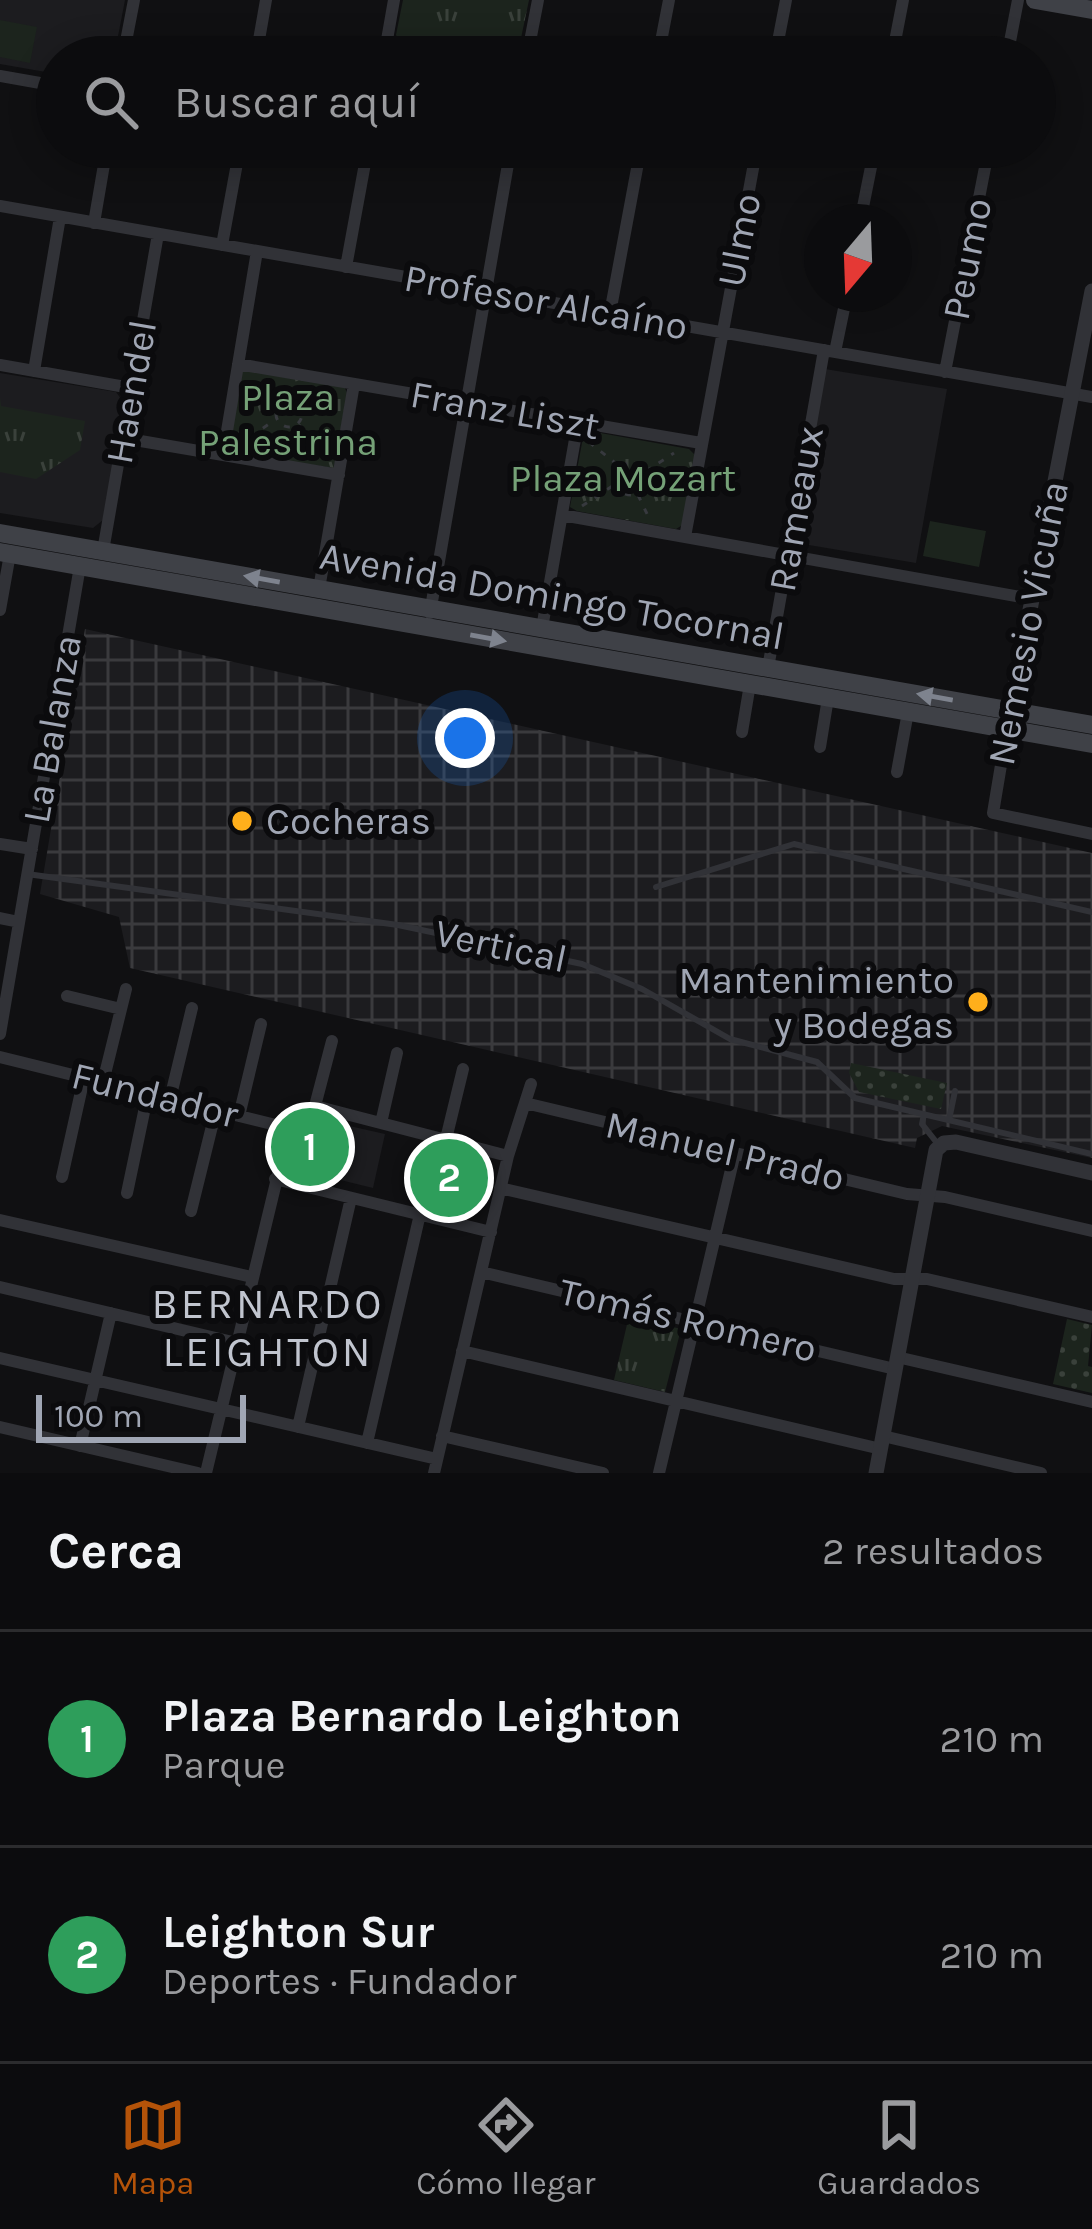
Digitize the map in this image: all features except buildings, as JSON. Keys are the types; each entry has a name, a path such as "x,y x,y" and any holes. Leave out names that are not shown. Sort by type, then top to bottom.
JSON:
{"main road":[{"path":"1035,0 1092,10"},
{"name":"Avenida Domingo Tocornal","path":"0,533 319,589 429,618 542,628 768,668 1009,720 1092,743"},
{"name":"Avenida Domingo Tocornal","path":"5,553 429,618 908,712 1092,725"}],"street":[{"path":"128,36 134,0"},
{"path":"260,36 266,0"},
{"path":"387,36 394,0"},
{"path":"531,36 538,0"},
{"path":"662,36 669,0"},
{"path":"779,36 786,0"},
{"path":"896,36 903,0"},
{"path":"1011,36 1018,0"},
{"path":"0,76 36,82"},
{"path":"94,223 103,168"},
{"path":"222,245 236,168"},
{"path":"346,267 364,168"},
{"path":"429,618 507,168"},
{"path":"610,313 637,168"},
{"name":"Ulmo","path":"685,537 697,442 753,168"},
{"path":"864,204 871,168"},
{"name":"Peumo","path":"945,371 985,168"},
{"name":"Profesor Alcaíno","path":"0,206 1092,397"},
{"path":"34,371 60,217"},
{"name":"Haendel","path":"103,551 158,234"},
{"path":"223,455 243,365 257,251"},
{"name":"Nemesio Vicuña","path":"1092,291 993,813 1092,834"},
{"name":"Rameaux","path":"768,668 842,312"},
{"path":"0,365 131,388"},
{"name":"Franz Liszt","path":"243,365 577,427 697,442"},
{"path":"319,589 354,384"},
{"path":"542,628 577,427"},
{"path":"123,438 338,475"},
{"path":"565,515 1032,598"},
{"path":"0,610 5,553"},
{"name":"La Balanza","path":"0,1034 80,566"},
{"path":"742,731 750,684"},
{"path":"820,747 828,698"},
{"path":"897,772 908,712"},
{"path":"0,844 32,849"},
{"path":"0,919 19,922"},
{"path":"103,1082 126,988"},
{"path":"67,996 121,1009"},
{"path":"170,1099 192,1008"},
{"path":"239,1116 260,1024"},
{"path":"332,1041 316,1111 508,1156"},
{"path":"381,1123 397,1053"},
{"name":"Fundador","path":"0,1058 287,1127 293,1112 316,1111"},
{"path":"446,1138 464,1069"},
{"path":"62,1178 84,1078"},
{"path":"0,1358 367,1443 435,1466 508,1156 531,1084"},
{"path":"128,1193 148,1093"},
{"name":"Manuel Prado","path":"525,1103 1092,1231"},
{"path":"191,1211 217,1110"},
{"path":"0,1427 202,1473 287,1127"},
{"path":"876,1473 934,1139 1092,1173"},
{"path":"658,1473 735,1153"},
{"path":"275,1179 491,1232"},
{"path":"500,1188 894,1279 927,1279 1092,1317"},
{"path":"298,1427 352,1198"},
{"path":"367,1443 420,1214"},
{"path":"0,1220 252,1277"},
{"name":"Tomás Romero","path":"481,1272 694,1322 1092,1402"},
{"path":"0,1287 237,1342"},
{"path":"80,1446 111,1313"},
{"path":"462,1351 676,1401 1041,1473"},
{"path":"442,1436 603,1473"},
{"path":"530,1473 534,1457"}],"lane":[{"path":"656,886 794,844 1092,912"},
{"name":"Vertical","path":"27,874 398,925 582,964 642,989 730,1039 817,1062 837,1077 850,1096 1092,1154"},
{"path":"950,1120 955,1091"},
{"path":"923,1114 922,1124 934,1139"}],"path":[{"path":"243,365 281,404"},
{"path":"298,424 301,412 354,384"},
{"path":"281,404 293,402 301,412"},
{"path":"223,455 277,419 281,404"},
{"path":"277,419 286,427 298,424"},
{"path":"298,424 338,475"},
{"path":"577,427 621,468"},
{"path":"645,472 697,442"},
{"path":"621,468 632,464 645,472"},
{"path":"565,515 616,484 621,468"},
{"path":"637,494 646,482 645,472"},
{"path":"616,484 627,494 637,494"},
{"path":"637,494 650,513 648,530"},
{"path":"316,1111 312,1139 319,1148 330,1150"},
{"path":"310,1154 304,1144 312,1139"},
{"path":"305,1174 310,1154 319,1148"}],"shaded area":[{"path":"0,0 125,0 118,36 36,36 36,70 0,64"},
{"path":"825,369 947,389 916,563 797,543"},
{"path":"0,373 116,392 124,403 103,520 93,528 0,513"},
{"path":"85,629 1092,853 1092,1158 942,1126 917,1138 915,1148 130,968 119,917 40,894"},
{"name":"BERNARDO LEIGHTON","path":"336,1123 385,1134 373,1188 324,1176"}],"green space":[{"path":"403,0 529,0 521,36 396,35"},
{"path":"0,20 37,27 30,63 0,57"},
{"name":"Plaza Palestrina","path":"248,369 344,386 347,393 334,468 231,453 228,446 241,372"},
{"path":"0,397 1,406 85,421 80,450 36,479 0,472"},
{"name":"Plaza Mozart","path":"589,431 689,449 695,455 684,524 676,529 570,507 583,438"},
{"path":"930,521 986,531 979,567 923,556"},
{"path":"851,1063 947,1083 941,1109 859,1092 849,1073"},
{"path":"306,1110 338,1117 323,1181 290,1173 285,1164 296,1117"},
{"path":"420,1150 488,1166 478,1207 410,1190"},
{"path":"629,1316 681,1329 665,1392 614,1380"},
{"path":"1067,1319 1092,1325 1088,1366 1092,1367 1092,1393 1053,1384"}],"place":[{"name":"Cocheras","path":"242,821"},
{"name":"Mantenimiento y Bodegas","path":"978,1002"},
{"name":"Plaza Bernardo Leighton","path":"310,1147"},
{"name":"Leighton Sur","path":"449,1178"}],"district":[{"name":"BERNARDO LEIGHTON","path":"268,1328"}]}
